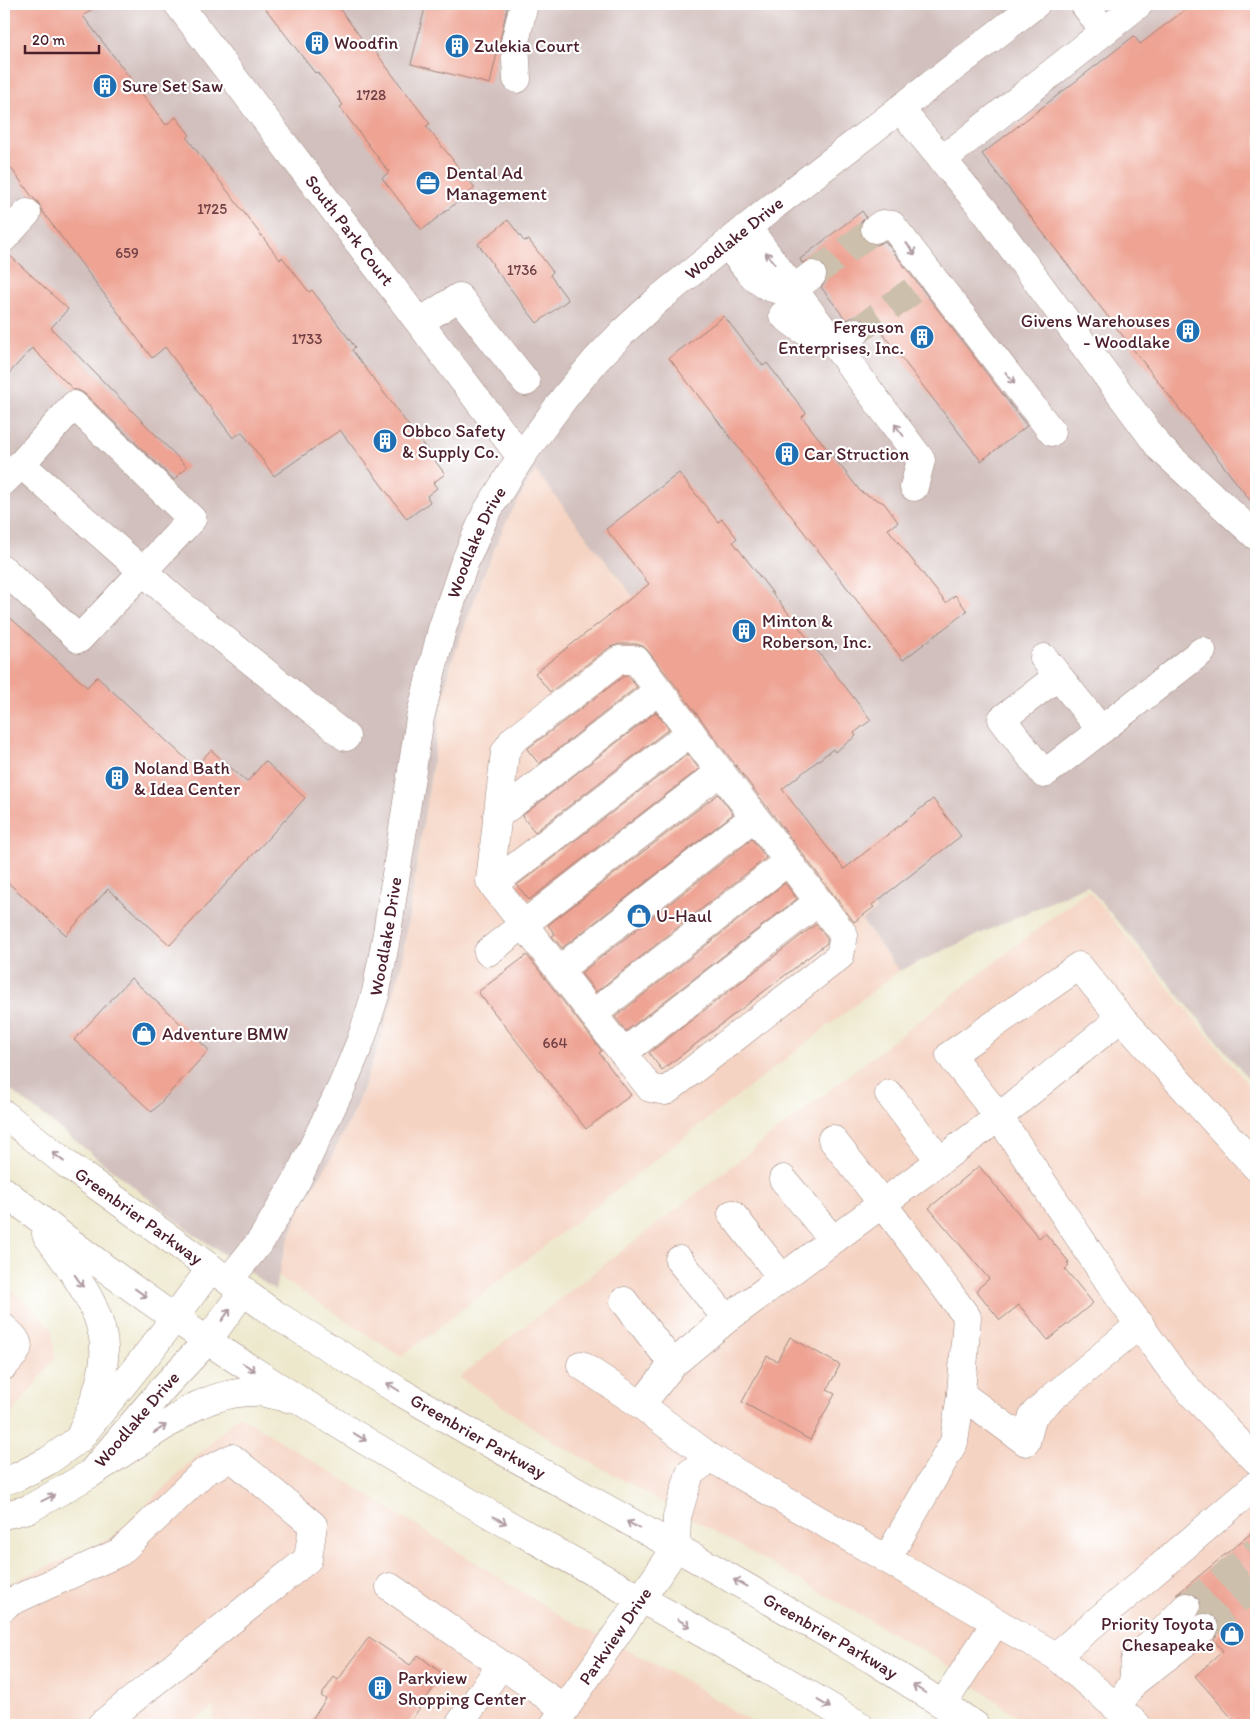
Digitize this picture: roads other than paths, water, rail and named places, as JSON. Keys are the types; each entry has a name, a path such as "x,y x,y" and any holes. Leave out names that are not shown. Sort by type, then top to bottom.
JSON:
{"street":[{"name":"South Park Court","path":"178,4 521,457"},
{"path":"517,79 515,42 524,4"},
{"name":"Woodlake Drive","path":"4,1481 17,1477 48,1461 79,1439 175,1318 228,1280 262,1239 297,1180 342,1086 361,1040 376,992 387,933 420,718 442,628 464,564 486,513 521,457 564,397 624,331 660,298 1036,4"},
{"path":"1084,4 1104,31"},
{"path":"942,160 1139,4"},
{"path":"900,109 985,211 1160,448 1256,536"},
{"path":"4,238 27,213"},
{"path":"875,229 882,224 892,225 926,282 1052,432"},
{"path":"737,236 757,281 767,287 778,290 802,282 844,337 921,460 914,487"},
{"path":"420,322 459,297 526,382"},
{"path":"783,315 816,338 844,337"},
{"path":"4,570 79,639 142,571 192,519 74,405 12,472 142,571 346,737"},
{"path":"1101,730 1051,667 1002,720 1044,774 1101,730 1202,651"},
{"path":"619,660 636,660 691,732 844,935 840,956 666,1090 650,1088 490,881 505,752 513,740 619,660"},
{"path":"498,816 659,690"},
{"path":"493,884 691,732"},
{"path":"488,952 720,772"},
{"path":"559,970 754,817"},
{"path":"593,1014 788,861"},
{"path":"623,1053 818,902"},
{"path":"1256,1168 1121,1018 1079,966 950,1055 999,1117 1115,1291 1173,1372 1256,1460"},
{"path":"641,1406 674,1364 727,1319 999,1117 1121,1018"},
{"path":"888,1094 940,1161"},
{"name":"Greenbrier Parkway","path":"4,1114 68,1164 273,1313 398,1391 792,1612 975,1725"},
{"path":"832,1139 883,1204 966,1317 961,1394 954,1442 887,1560"},
{"path":"783,1179 833,1240"},
{"path":"4,1191 74,1246 175,1318 300,1400 477,1507 752,1661 859,1725"},
{"path":"31,1212 86,1292 105,1344 104,1366 99,1387 79,1439"},
{"path":"732,1214 782,1278"},
{"path":"679,1260 727,1319"},
{"name":"Woodlake Drive","path":"4,1515 29,1509 90,1474 163,1388 208,1340 228,1280"},
{"path":"624,1301 674,1364"},
{"path":"961,1394 1026,1442 1033,1415 1140,1324"},
{"path":"4,1328 16,1339 18,1351 4,1366"},
{"path":"581,1365 641,1406 711,1458 1056,1656 1127,1717 1134,1683 1135,1660 1186,1607"},
{"path":"90,1474 192,1408 217,1397 253,1392 300,1400"},
{"path":"4,1607 120,1552 204,1472 232,1458 314,1525 308,1559 101,1725"},
{"path":"676,1548 676,1517 690,1473 711,1458"},
{"path":"1056,1656 1256,1485"},
{"name":"Parkview Drive","path":"557,1721 676,1548"},
{"path":"390,1587 501,1664 557,1721"},
{"path":"943,1704 996,1622"},
{"path":"1134,1683 1208,1634"},
{"path":"459,1725 501,1664"}],"tunnel":[{"path":"812,275 875,229"},
{"path":"856,332 919,286"},
{"path":"1186,1607 1256,1551"},
{"path":"1204,1628 1256,1584"}],"place":[{"name":"Woodfin","path":"317,43"},
{"name":"Zulekia Court","path":"457,46"},
{"name":"Sure Set Saw","path":"105,86"},
{"name":"Dental Ad Management","path":"428,183"},
{"name":"Givens Warehouses - Woodlake","path":"1188,331"},
{"name":"Ferguson Enterprises, Inc.","path":"922,337"},
{"name":"Obbco Safety & Supply Co.","path":"385,441"},
{"name":"Car Struction","path":"787,454"},
{"name":"Minton & Roberson, Inc.","path":"744,631"},
{"name":"Noland Bath & Idea Center","path":"117,778"},
{"name":"U-Haul","path":"639,916"},
{"name":"Adventure BMW","path":"144,1034"},
{"name":"Priority Toyota Chesapeake","path":"1232,1634"},
{"name":"Parkview Shopping Center","path":"380,1688"}]}
